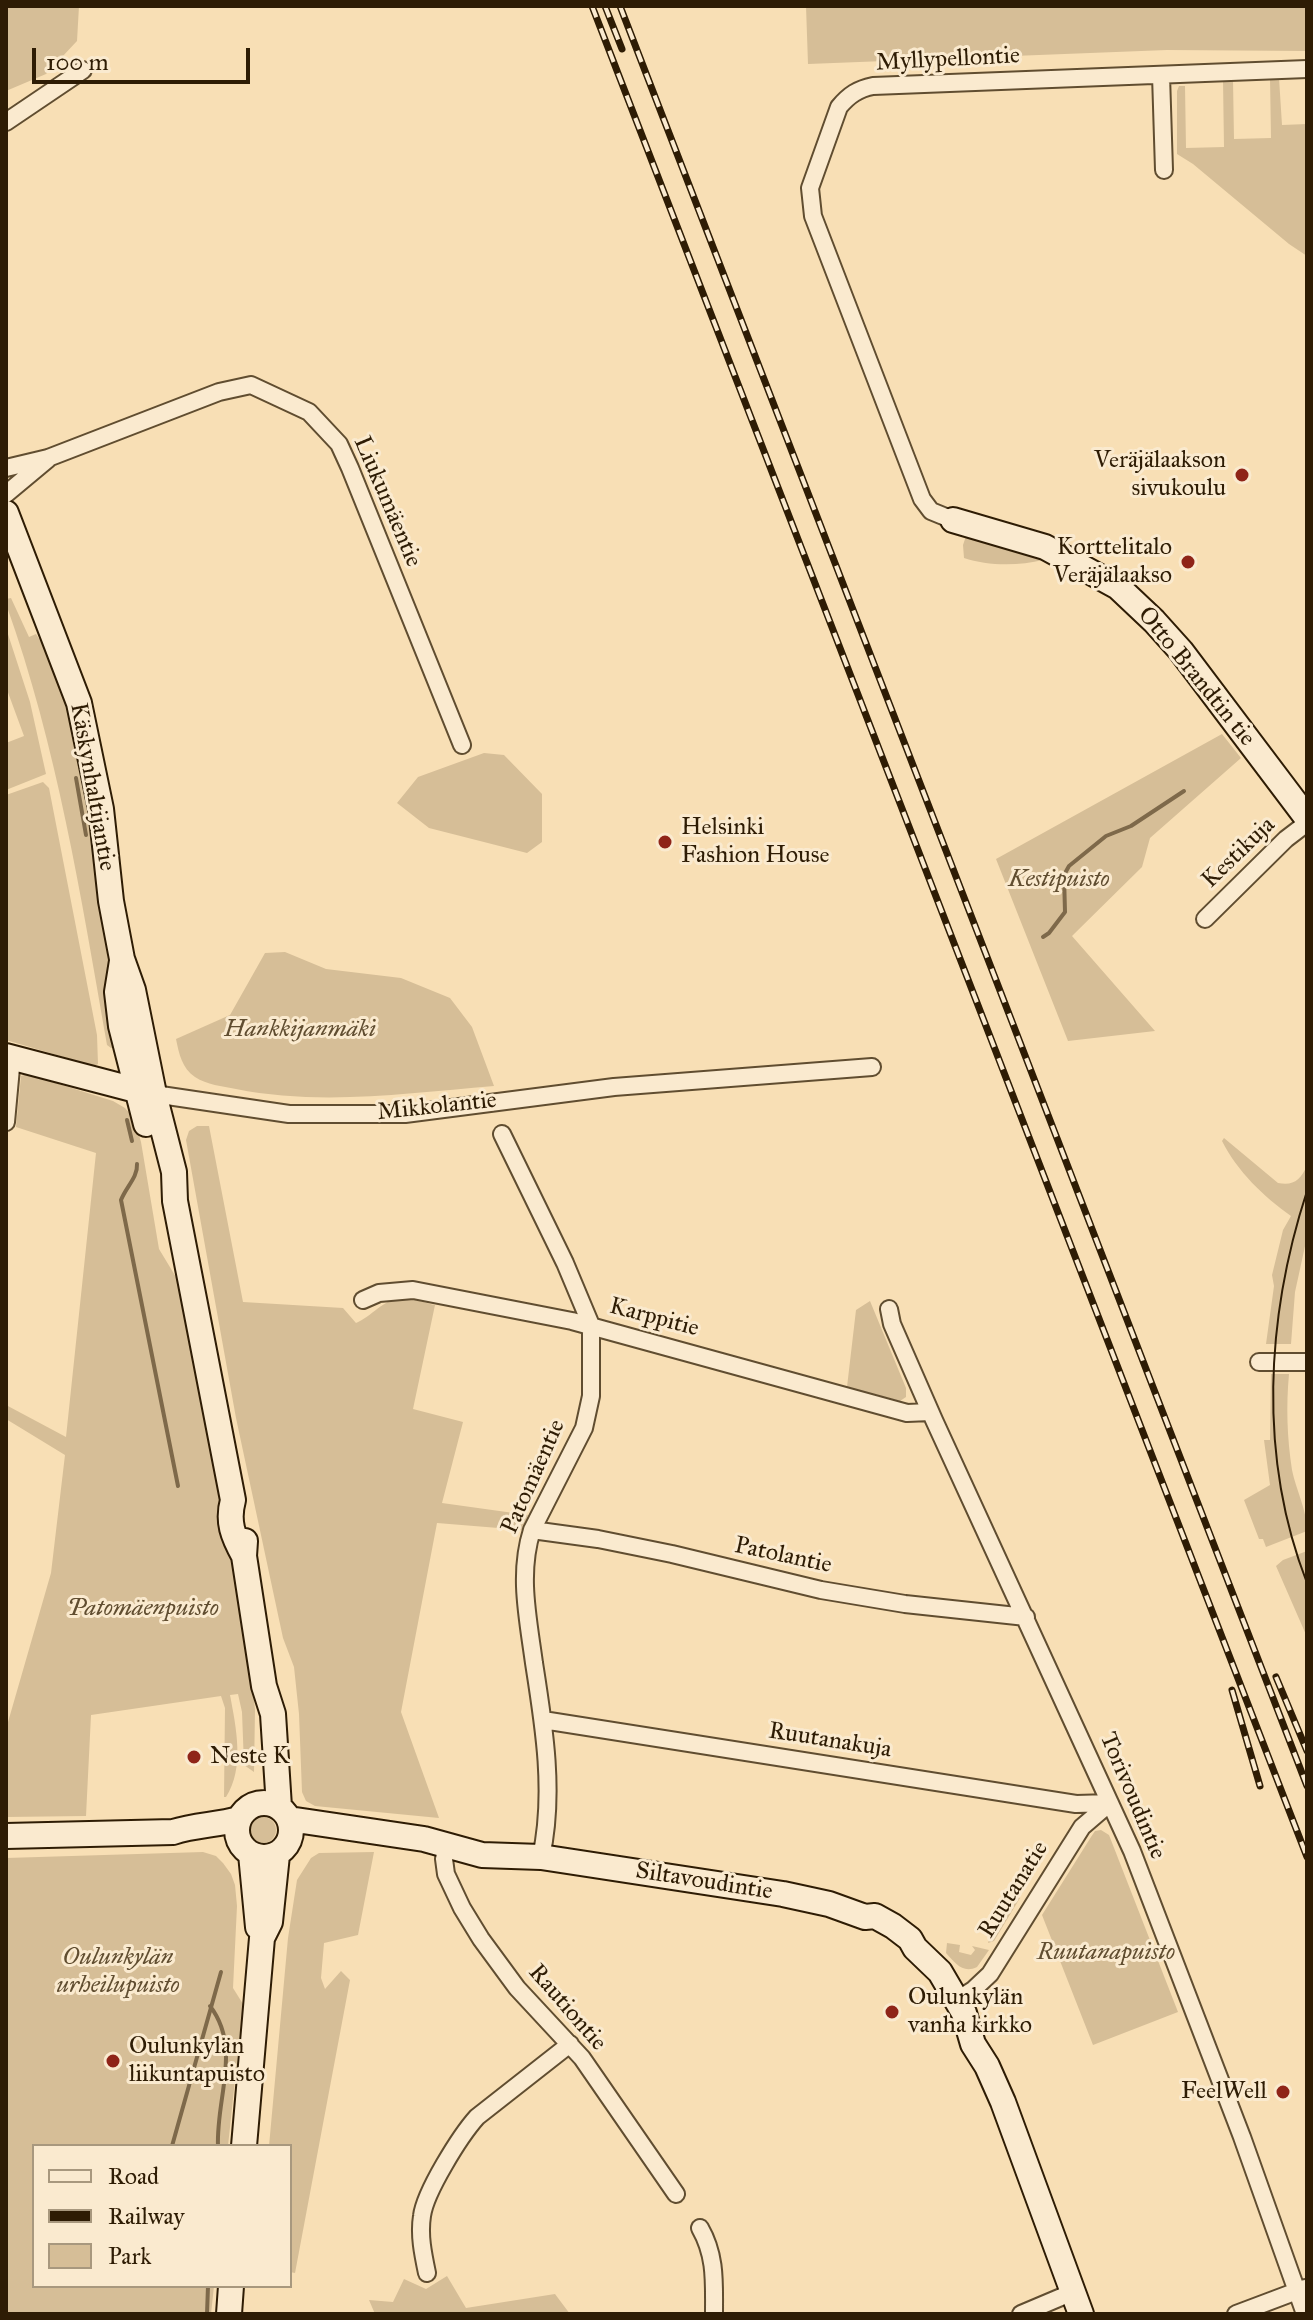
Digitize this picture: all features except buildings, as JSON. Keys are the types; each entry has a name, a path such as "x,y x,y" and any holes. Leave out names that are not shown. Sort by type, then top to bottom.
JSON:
{"main road":[{"name":"Käskynhaltijantie","path":"6,513 79,703 101,809 111,901 122,959 117,992 121,1026 145,1092 161,1173 175,1201 233,1500 241,1513 246,1535 244,1556 264,1686 273,1714 284,1831 270,1922 262,1938 244,2144"},
{"name":"Otto Brandtin tie","path":"942,515 1045,547 1118,587 1181,651 1307,820"},
{"name":"Käskynhaltijantie","path":"6,547 46,620"},
{"name":"Mikkolantie","path":"9,1057 145,1092"},
{"name":"Käskynhaltijantie","path":"262,1938 256,1920 256,1884 246,1830 260,1778 259,1714 264,1686"},
{"path":"6,1836 173,1832 205,1839 246,1830 265,1803 284,1831 265,1858 246,1830"},
{"name":"Siltavoudintie","path":"284,1831 391,1833 447,1844 482,1855 541,1857 783,1894 829,1904 865,1917 870,1925 897,1942 915,1948 940,1972 961,2007 973,2044 987,2066 1077,2303"},
{"path":"229,2314 231,2288"}],"street":[{"name":"Myllypellontie","path":"942,515 917,484 811,209 810,188 839,107 847,97 860,88 873,86 1307,69"},
{"path":"6,122 83,70"},
{"path":"1161,75 1164,170"},
{"name":"Liukumäentie","path":"6,468 48,458 219,392 251,385 309,412 339,444 462,745"},
{"name":"Liukumäentie","path":"6,494 48,458"},
{"name":"Kestikuja","path":"1205,919 1307,820"},
{"path":"6,1122 9,1057"},
{"name":"Mikkolantie","path":"145,1092 289,1114 405,1114 614,1087 872,1067"},
{"name":"Patomäentie","path":"502,1134 565,1263 591,1325 591,1396 584,1428 532,1530 527,1544 523,1580 543,1720 547,1811 541,1857"},
{"name":"Karppitie","path":"363,1300 379,1293 413,1290 591,1325 907,1413 930,1412"},
{"name":"Torivoudintie","path":"889,1309 892,1324 930,1412 1132,1851 1302,2289 1305,2314"},
{"path":"1259,1362 1307,1362"},
{"name":"Patolantie","path":"532,1530 672,1554 821,1590 905,1604 1026,1617"},
{"name":"Ruutanakuja","path":"543,1720 1076,1804 1110,1803"},
{"name":"Ruutanatie","path":"961,2007 990,1974 1082,1827 1110,1803"},
{"name":"Rautiontie","path":"447,1844 444,1867 462,1908 500,1968 570,2044 600,2082 676,2194"},
{"path":"427,2273 422,2251 423,2210 465,2132 477,2117 570,2044"},
{"path":"700,2228 711,2248 714,2263 714,2314"},
{"path":"1236,2314 1302,2289"},
{"path":"1021,2314 1077,2303"}],"green space":[{"path":"6,6 79,6 77,41 46,74 6,91"},
{"path":"806,6 1307,6 1307,51 1167,50 808,64"},
{"path":"1270,78 1279,78 1282,125 1307,124 1307,256 1177,154 1179,86 1185,86 1186,148 1224,147 1223,80 1233,80 1234,139 1271,138"},
{"path":"967,533 1045,557 1043,560 1014,564 983,563 964,558 963,545"},
{"path":"11,598 29,637 36,634 49,656 76,729 90,808 121,1047 111,1048 107,1045 66,822 40,712 6,604 6,599"},
{"path":"6,628 30,702 46,774 6,790 6,743 24,736 6,687"},
{"name":"Kestipuisto","path":"1222,734 1241,758 1150,838 1142,867 1072,936 1155,1031 1068,1041 996,859"},
{"path":"484,753 504,755 542,794 542,842 527,853 429,828 397,803 418,777"},
{"path":"43,782 49,788 97,1035 98,1064 94,1066 6,1040 6,795"},
{"name":"Hankkijanmäki","path":"285,952 326,969 401,978 450,998 472,1027 494,1086 397,1095 300,1097 236,1089 210,1084 195,1077 184,1065 176,1039 230,1015 265,953"},
{"name":"Patomäenpuisto","path":"27,1074 113,1101 134,1118 159,1249 185,1292 226,1537 248,1634 255,1710 254,1772 244,1765 242,1712 238,1694 230,1695 237,1760 232,1786 226,1797 225,1708 221,1696 91,1715 86,1816 6,1817 6,1729 51,1573 65,1455 6,1419 6,1405 66,1437 96,1153 16,1127 21,1076"},
{"name":"Patomäenpuisto","path":"197,1126 209,1126 243,1302 343,1308 356,1323 396,1299 435,1305 413,1409 463,1422 442,1503 528,1515 523,1530 437,1523 401,1712 439,1818 315,1806 306,1801 302,1792 294,1667 283,1638 236,1418 186,1140 189,1131"},
{"path":"1224,1138 1278,1183 1296,1181 1307,1166 1307,1237 1295,1292 1291,1344 1266,1344 1274,1286 1272,1275 1283,1230 1291,1216 1243,1173 1222,1141"},
{"path":"870,1301 906,1388 906,1397 900,1401 847,1387 856,1310"},
{"path":"1271,1374 1289,1374 1290,1458 1307,1531 1266,1547 1263,1539 1259,1539 1244,1500 1270,1485 1264,1440 1270,1440"},
{"path":"1307,1551 1307,1637 1276,1566"},
{"path":"263,1817 272,1821 276,1830 272,1839 263,1843 254,1839 250,1830 254,1821"},
{"name":"Ruutanapuisto","path":"1101,1830 1109,1835 1178,2012 1093,2045 1042,1915 1095,1831"},
{"name":"Oulunkylän liikuntapuisto","path":"203,1852 216,1856 231,1874 237,1906 233,1988 243,2004 228,2144 32,2144 32,2288 214,2288 211,2314 6,2314 6,1858"},
{"path":"374,1852 358,1935 324,1943 321,1978 325,1989 341,1971 350,1980 295,2273 292,2272 292,2144 269,2144 288,1938 297,1880 311,1858 319,1853"},
{"path":"1006,1896 1020,1898 994,1941 988,1943 998,1913 1002,1913"},
{"path":"947,1943 960,1945 959,1952 971,1955 975,1950 972,1946 989,1950 977,1967 968,1969 946,1953"},
{"path":"447,2276 466,2308 555,2294 570,2314 375,2314 369,2300 393,2302 404,2279 426,2289"}],"waterway":[{"path":"76,778 86,835"},
{"path":"1043,937 1065,912 1064,875 1069,866 1106,836 1131,826 1184,791"},
{"path":"127,1120 132,1141"},
{"path":"137,1164 134,1178 121,1200 178,1486"},
{"path":"173,2144 221,1972"},
{"path":"210,2006 219,2022 226,2056 218,2144"},
{"path":"207,2314 208,2288"}],"tram line":[{"path":"1307,1191 1283,1288 1273,1387 1281,1486 1291,1535 1307,1583"}],"railway":[{"path":"592,6 1307,1857"},
{"path":"605,6 622,49"},
{"path":"620,6 1307,1786"},
{"path":"1276,1677 1307,1751"},
{"path":"1232,1690 1260,1786"}],"place":[{"name":"Veräjälaakson sivukoulu","path":"1242,475"},
{"name":"Korttelitalo Veräjälaakso","path":"1188,562"},
{"name":"Helsinki Fashion House","path":"665,842"},
{"name":"Neste K","path":"194,1757"},
{"name":"Oulunkylän vanha kirkko","path":"892,2012"},
{"name":"Oulunkylän liikuntapuisto","path":"113,2061"},
{"name":"FeelWell","path":"1283,2092"}],"park label":[{"name":"Oulunkylän urheilupuisto","path":"118,1972"}]}
